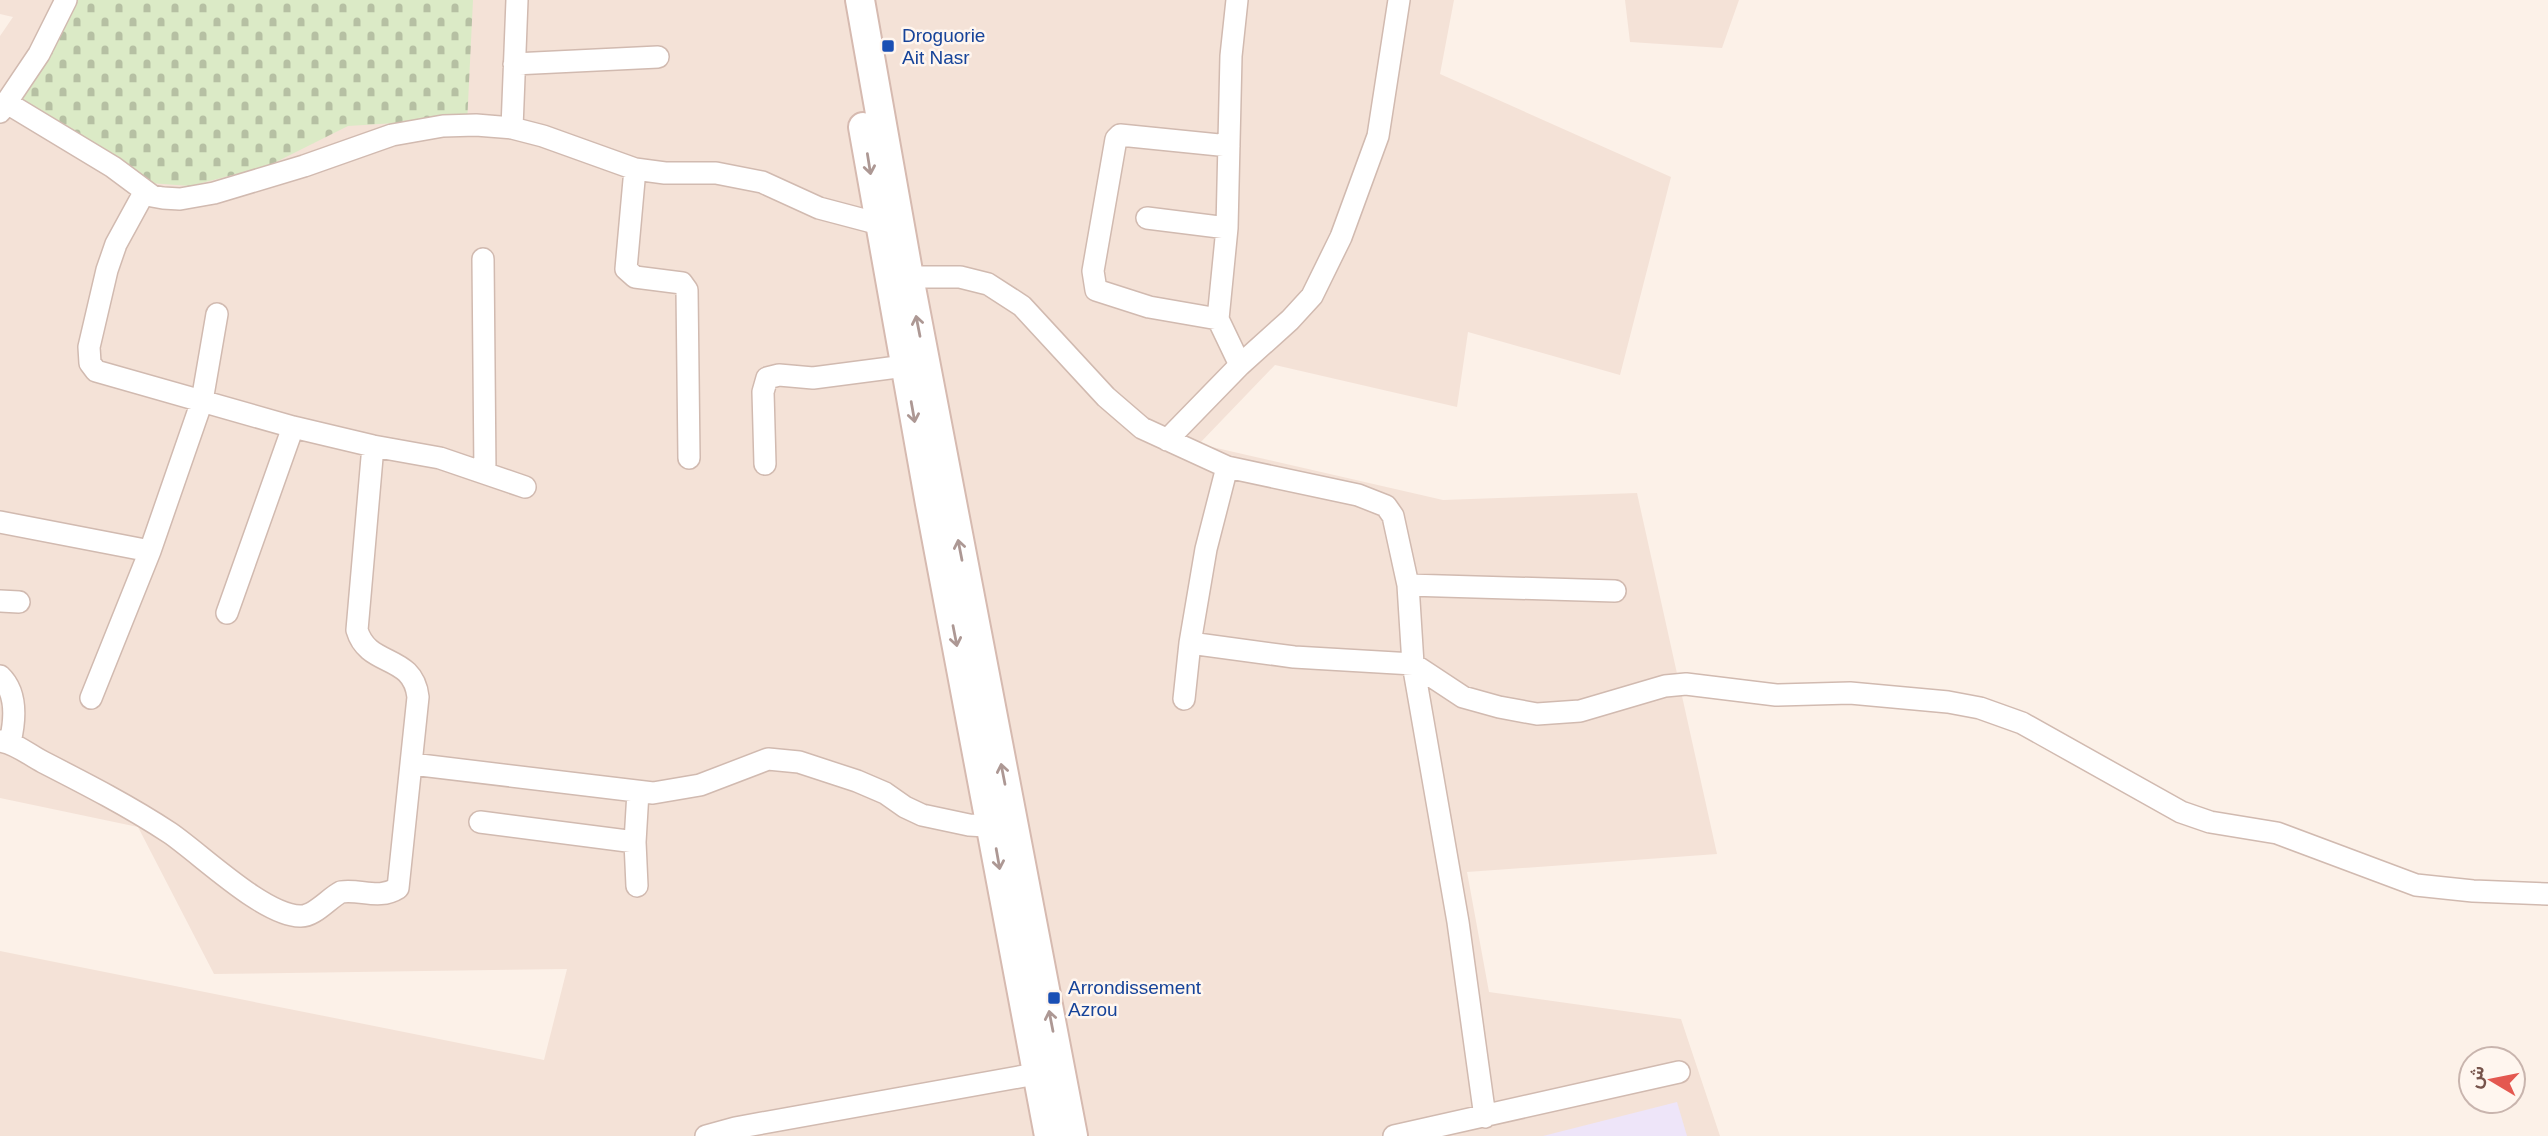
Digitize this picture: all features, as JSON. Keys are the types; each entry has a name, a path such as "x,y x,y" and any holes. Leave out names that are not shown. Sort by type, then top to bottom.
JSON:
{"main road":[{"path":"844,0 1049,1071 1073,1136"},
{"path":"860,0 889,227"},
{"path":"898,277 905,366 1002,827"},
{"path":"1049,1071 1049,1136"}],"street":[{"path":"66,0 39,54 4,107 113,167 152,196 197,197 304,166 391,135 443,126 476,125 512,128 573,145 635,169 738,176 762,182 819,208 889,227"},
{"path":"512,128 517,0"},
{"path":"1237,0 1230,55 1227,228 1218,320 1240,365"},
{"path":"1167,440 1240,365 1290,320 1311,296 1341,237 1378,136 1399,0"},
{"path":"514,64 658,57"},
{"path":"1218,320 1149,307 1096,290 1093,271 1116,139 1120,135 1229,146"},
{"path":"635,169 626,269 635,277 682,283 687,290 689,458"},
{"path":"145,191 111,255 89,347 90,363 96,371 293,427 440,458 525,487"},
{"path":"1147,218 1227,228"},
{"path":"483,259 485,473"},
{"path":"898,277 960,277 988,284 1021,306 1106,397 1142,428 1227,467 1359,495 1386,506 1393,516 1408,585 1413,664 1458,922 1485,1117"},
{"path":"91,698 150,551 202,401 217,314"},
{"path":"765,464 763,392 767,379 779,375 813,378 905,366"},
{"path":"227,613 293,427"},
{"path":"0,676 5,681 14,705 14,722 5,742 120,802 170,834 248,894 270,907 303,917 341,892 375,895 390,893 398,888 418,697 414,677 367,648 360,640 357,630 373,446"},
{"path":"1184,699 1190,643 1206,549 1227,467"},
{"path":"0,522 150,551"},
{"path":"1408,585 1615,592"},
{"path":"1190,643 1294,657 1413,664 1463,696 1499,708 1538,714 1580,710 1686,684 1776,695 1850,693 1980,708 2022,723 2181,812 2210,822 2277,833 2416,884 2473,891 2548,894"},
{"path":"412,764 653,793 700,785 768,759 799,762 830,770 885,793 922,815 969,825 1002,827"},
{"path":"637,886 635,842 638,792"},
{"path":"480,822 635,842"},
{"path":"706,1136 735,1128 1049,1071"},
{"path":"1394,1136 1679,1072"}],"shaded area":[{"path":"0,0 1454,0 1440,74 1671,177 1620,375 1468,332 1457,407 1275,365 1199,444 1443,500 1637,493 1717,854 1467,872 1489,992 1681,1019 1720,1136 0,1136 0,951 544,1060 567,969 214,974 138,827 0,798 0,36 13,17 0,14"},
{"path":"1625,0 1739,0 1722,48 1630,42"},
{"path":"1677,1102 1687,1136 1543,1136"}],"green space":[{"path":"76,0 473,0 467,124 396,123 348,126 268,166 190,186 136,182 17,104"}],"place":[{"name":"Droguorie Ait Nasr","path":"888,46"},
{"name":"Arrondissement Azrou","path":"1054,998"}]}
